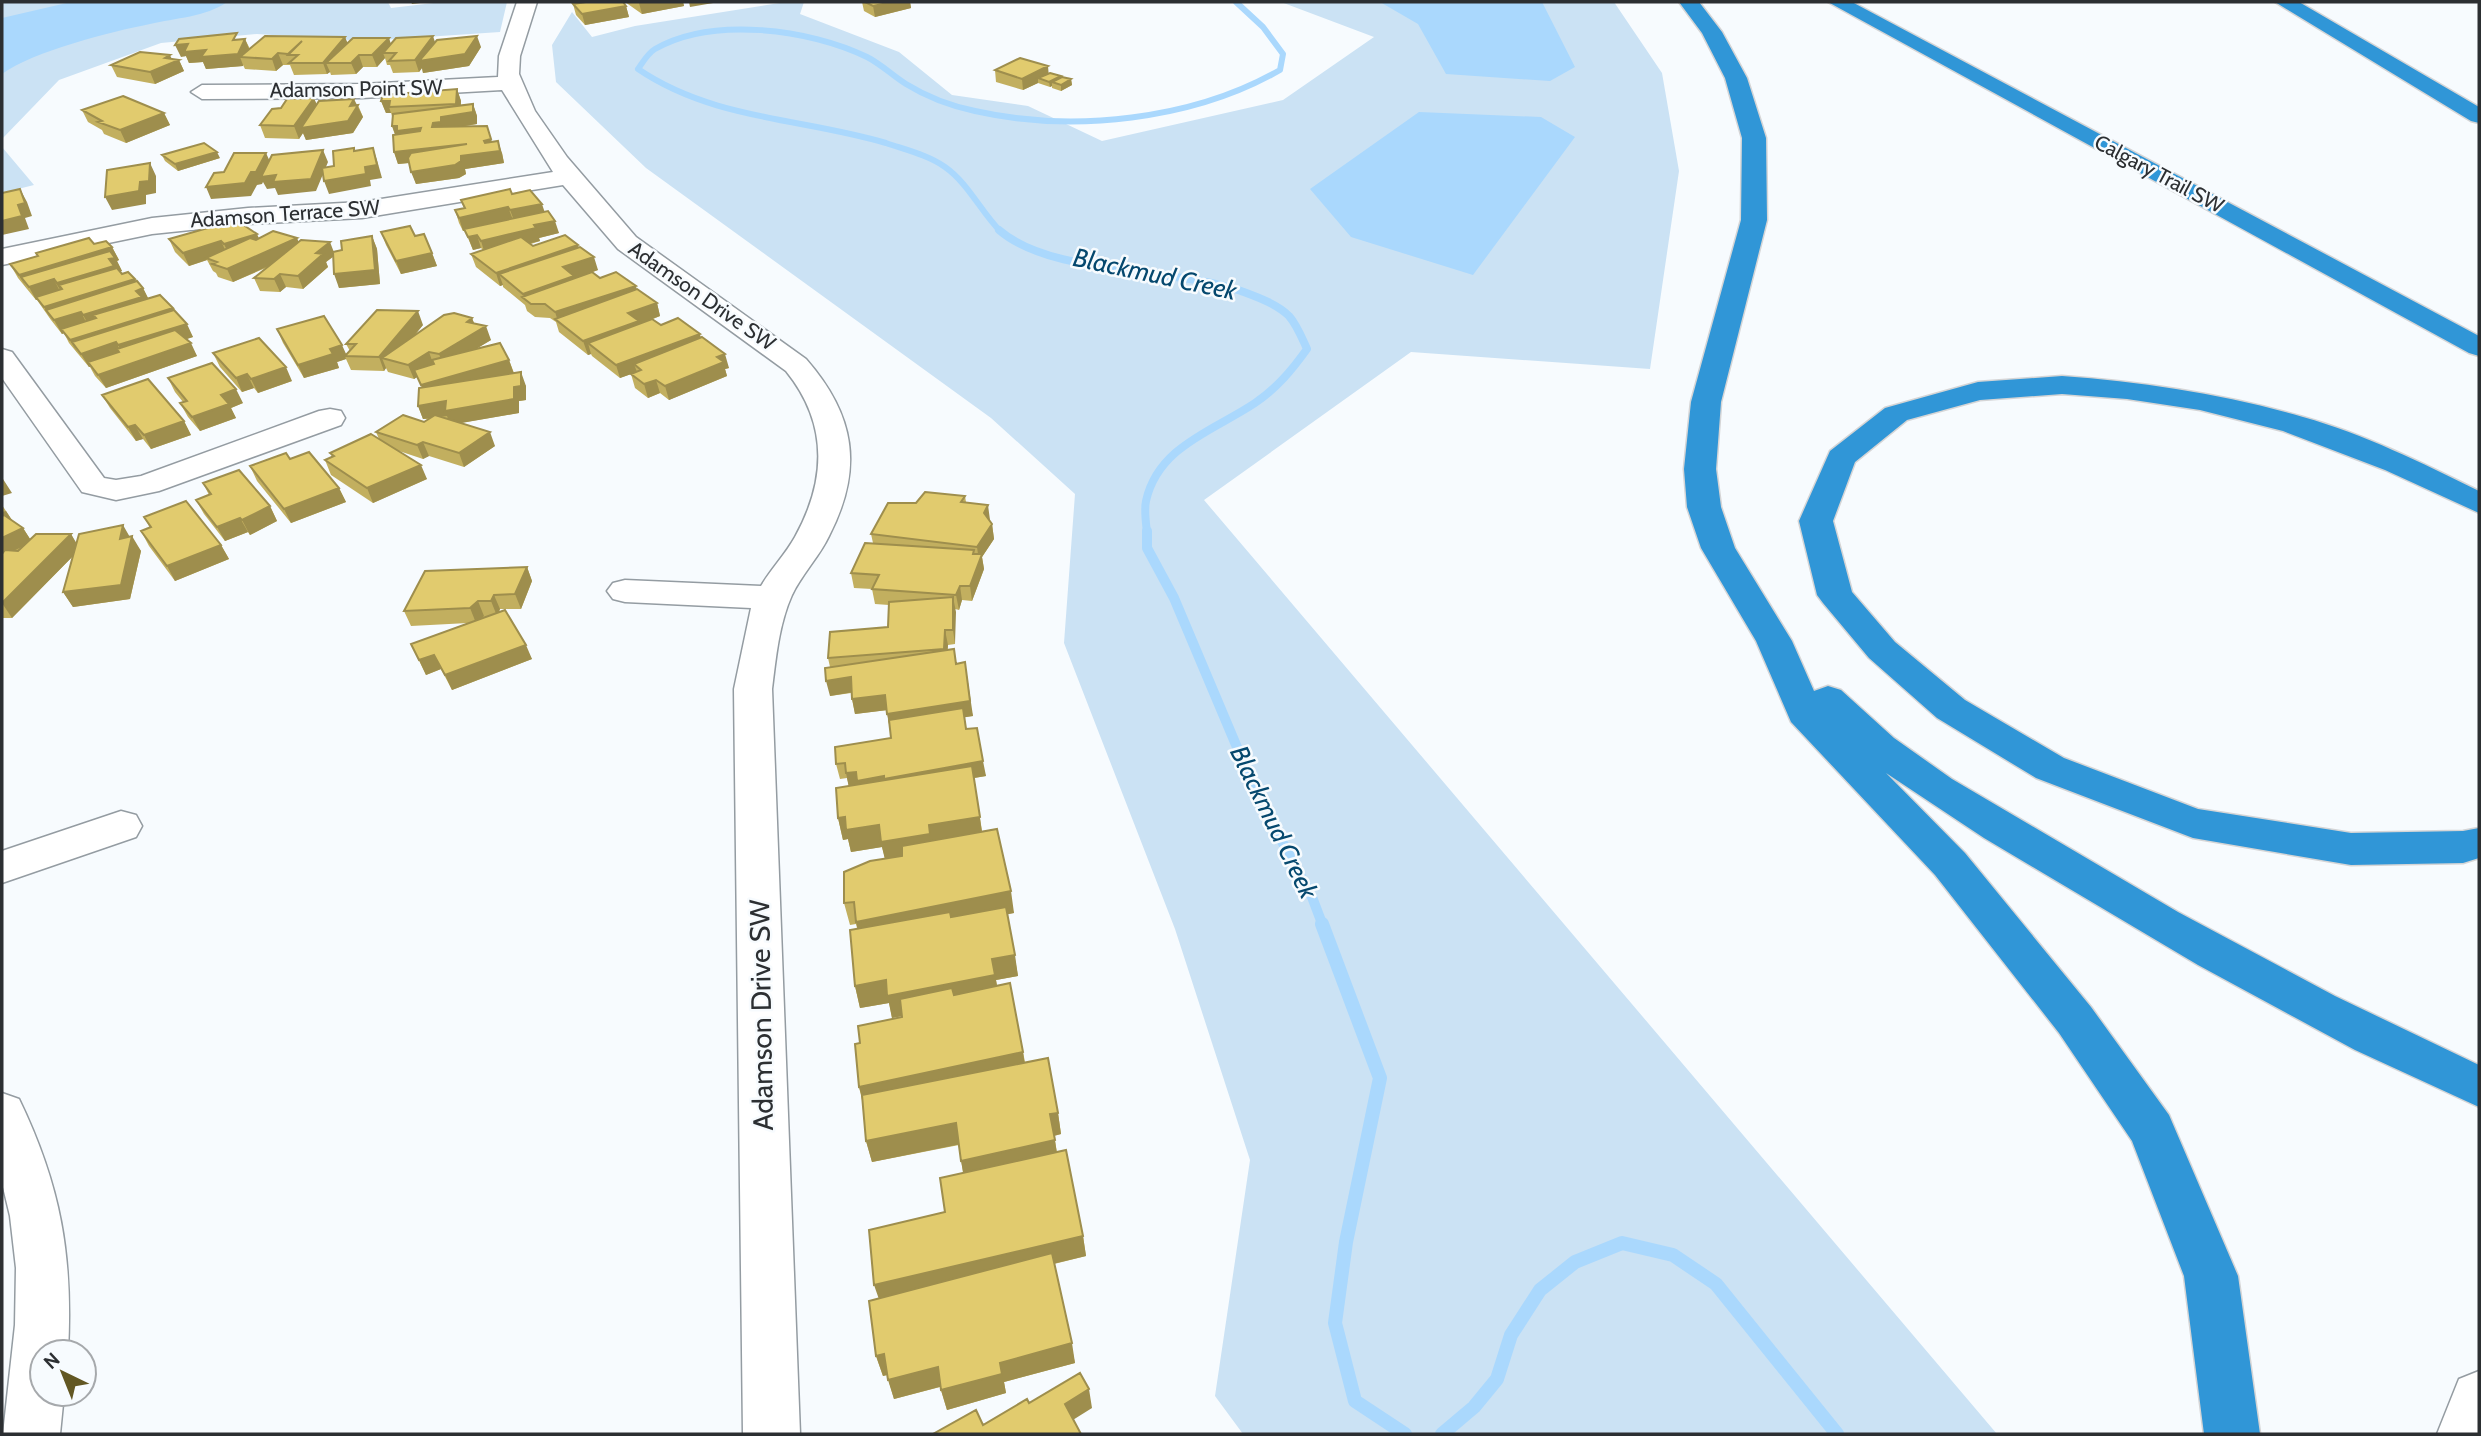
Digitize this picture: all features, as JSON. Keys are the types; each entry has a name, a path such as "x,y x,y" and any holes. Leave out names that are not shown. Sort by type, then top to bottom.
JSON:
{"highway":[{"path":"1689,2 1712,32 1736,78 1754,138 1754,220 1706,401 1700,469 1704,507 1718,548 1774,641 1805,713 1950,863 2075,1020 2152,1130 2211,1276 2232,1434"},
{"name":"Calgary Trail SW","path":"1839,2 2479,347"},
{"path":"2285,2 2479,116"},
{"path":"2317,2 2479,92"},
{"path":"2479,503 2396,463 2294,424 2200,401 2127,390 2063,385 1978,391 1896,414 1840,458 1816,521 1835,595 1882,650 1951,709 2050,768 2193,823 2351,849 2463,847 2479,843"},
{"path":"1774,641 1858,732 1950,798 2179,935 2378,1042 2479,1087"}],"street":[{"path":"509,83 510,58 527,2"},
{"name":"Adamson Point SW","path":"202,92 362,91 509,83"},
{"name":"Adamson Drive SW","path":"509,83 569,177 607,226 780,352 818,390 831,420 836,441 832,484 811,537 773,598 758,648 753,689 772,1434"},
{"name":"Adamson Terrace SW","path":"2,257 152,226 234,217 362,210 569,177"},
{"path":"2,358 93,485 102,489 116,491 148,484 330,418"},
{"path":"625,591 773,598"},
{"path":"2,867 121,826"},
{"path":"2,1114 19,1157 37,1219 43,1293 39,1372 32,1434"},
{"path":"2465,1434 2479,1399"}],"shaded area":[{"path":"2,2 388,2 391,8 442,2 507,2 500,32 366,41 257,34 161,43 59,80 2,139"},
{"path":"786,2 804,2 800,14 899,52 952,95 1028,106 1102,141 1283,100 1374,37 1281,2 1614,2 1662,73 1679,171 1650,369 1411,352 1204,500 1997,1434 1243,1434 1215,1396 1250,1160 1175,929 1064,643 1075,494 991,418 646,168 556,82 552,45 572,12 592,37 635,26"},
{"path":"2,147 34,185 2,193"}],"water":[{"path":"71,2 227,2 200,14 73,43 33,58 2,74 2,18"},
{"path":"1380,2 1542,2 1575,67 1550,81 1446,74 1418,24"},
{"path":"1419,112 1541,117 1575,137 1473,275 1351,237 1310,189"}],"building":[{"path":"623,2 626,6 582,14 573,4"},
{"path":"865,2 892,2 873,6"},
{"path":"237,33 233,40 245,39 238,54 201,57 206,50 184,52 188,44 175,45 179,39"},
{"path":"265,36 345,37 323,63 289,63 298,55 288,55 302,41 288,54 278,53 272,59 240,57"},
{"path":"433,36 415,60 389,61 396,53 383,53 396,38"},
{"path":"477,36 465,54 419,61 437,40"},
{"path":"353,38 389,38 372,55 359,55 351,63 326,63"},
{"path":"140,52 170,55 165,58 179,60 150,72 111,65"},
{"path":"1020,58 1048,66 1022,79 995,70"},
{"path":"1050,73 1061,76 1049,82 1038,78"},
{"path":"1062,77 1071,79 1061,85 1052,82"},
{"path":"457,89 456,104 389,107 390,101 381,101 383,95"},
{"path":"123,96 164,113 120,130 98,122 102,121 82,110"},
{"path":"314,98 294,126 260,125 272,109 281,108 287,99"},
{"path":"354,99 350,106 358,105 348,121 301,128 319,101"},
{"path":"473,104 473,112 441,117 441,122 433,123 432,127 487,126 491,139 484,141 485,143 498,141 500,151 461,156 461,161 455,165 411,172 408,158 411,153 467,144 394,152 393,135 420,131 421,128 397,131 397,126 392,126 393,114"},
{"path":"204,143 217,152 175,164 162,155"},
{"path":"354,148 354,151 373,148 377,165 365,167 366,174 324,181 322,168 334,166 333,151"},
{"path":"323,150 311,179 273,182 276,175 261,177 272,155"},
{"path":"234,153 266,153 256,172 251,172 245,183 206,187 214,173 224,172"},
{"path":"150,163 149,181 140,182 139,191 105,197 107,170"},
{"path":"20,189 25,203 18,205 22,216 2,221 2,193"},
{"path":"510,189 512,194 530,190 542,204 510,210 508,207 459,218 455,210 465,208 461,200"},
{"path":"548,211 555,221 481,241 477,235 468,237 464,229"},
{"path":"236,220 257,234 224,244 221,241 183,253 169,239"},
{"path":"410,226 415,236 424,234 432,253 396,261 381,232"},
{"path":"273,231 297,238 227,269 212,264 217,262 206,258 250,238 256,240"},
{"path":"565,235 578,245 496,273 471,254 521,237 533,246"},
{"path":"372,236 375,270 334,274 333,252 342,250 341,241"},
{"path":"89,238 94,244 106,241 112,247 19,275 10,264 38,256 36,253"},
{"path":"301,240 330,242 316,253 323,254 298,276 280,274 274,279 254,278"},
{"path":"580,247 594,257 563,267 574,276 523,294 499,274"},
{"path":"110,251 115,258 109,259 114,266 57,283 54,279 29,287 21,277"},
{"path":"117,268 122,274 128,272 135,279 44,307 36,297 62,289 59,285"},
{"path":"592,272 600,278 616,272 636,286 555,312 545,304 531,304 522,297"},
{"path":"137,281 143,288 136,291 142,297 83,315 81,312 54,320 46,310"},
{"path":"637,289 657,303 628,313 639,321 583,341 555,319"},
{"path":"160,295 173,308 70,340 61,329 96,318 93,315"},
{"path":"174,310 187,324 81,354 72,342"},
{"path":"377,310 418,311 379,357 345,356 356,344 346,344"},
{"path":"454,313 472,318 467,322 486,326 439,354 429,352 408,365 382,358 444,315"},
{"path":"324,316 342,345 330,349 333,354 298,365 277,329"},
{"path":"678,318 700,334 616,365 588,343 652,319 661,325"},
{"path":"175,330 191,343 98,375 88,362 119,352 117,349"},
{"path":"702,337 725,354 717,357 724,362 665,386 656,380 644,384 631,374 641,370 634,364"},
{"path":"259,338 286,367 251,379 247,374 236,378 213,353"},
{"path":"500,343 509,360 421,385 414,370 434,364 432,360"},
{"path":"212,363 236,389 221,395 229,404 192,417 180,403 187,401 168,378"},
{"path":"521,372 521,386 514,387 514,399 445,411 446,401 418,406 419,388"},
{"path":"148,379 184,421 144,435 135,425 128,427 102,395"},
{"path":"403,415 424,422 435,415 490,432 459,453 423,442 417,445 376,432"},
{"path":"371,434 421,465 367,488 325,460 334,456 330,453"},
{"path":"309,452 339,488 284,509 250,466 286,453 290,459"},
{"path":"239,470 270,506 242,520 240,518 217,527 196,500 211,494 203,483"},
{"path":"925,492 965,496 961,502 988,505 984,513 992,524 977,547 871,534 888,503 916,503"},
{"path":"186,501 221,545 167,566 141,531 151,527 144,517"},
{"path":"2,516 23,528 2,538"},
{"path":"123,525 120,539 132,536 121,585 63,592 79,534"},
{"path":"36,534 71,534 2,603 2,554 5,550 18,551"},
{"path":"865,543 974,550 973,554 982,554 970,586 960,586 956,595 872,589 879,575 851,573"},
{"path":"527,567 515,594 494,595 491,601 478,601 470,608 404,611 425,571"},
{"path":"953,597 953,630 945,630 944,649 828,658 830,632 888,627 889,602"},
{"path":"505,610 526,645 445,675 434,655 419,660 411,644"},
{"path":"954,649 956,664 965,662 970,701 887,714 885,695 852,699 851,677 826,681 825,668"},
{"path":"963,708 966,729 977,728 983,761 884,779 884,776 857,781 856,772 846,773 845,763 836,764 835,747 891,738 889,720"},
{"path":"972,766 980,817 929,825 930,834 881,842 879,825 846,830 845,817 838,818 836,788"},
{"path":"997,829 1011,891 856,922 854,902 844,903 844,872 870,861 902,856 902,846"},
{"path":"1006,907 1015,955 992,959 995,975 887,996 886,980 855,986 850,930 950,912 951,917"},
{"path":"1010,983 1023,1052 859,1087 855,1044 860,1043 858,1026 902,1017 900,999 952,988 954,995"},
{"path":"1048,1058 1058,1113 1050,1114 1055,1140 961,1161 956,1123 866,1141 862,1095"},
{"path":"1066,1150 1083,1236 874,1285 869,1230 945,1212 940,1178"},
{"path":"1052,1253 1072,1343 1000,1363 1002,1374 941,1390 938,1367 888,1380 884,1354 876,1356 869,1301"},
{"path":"1080,1373 1089,1389 1065,1404 1081,1434 933,1434 976,1410 983,1425 1027,1399 1029,1403"}],"waterway":[{"name":"Blackmud Creek","path":"1000,230 961,181 931,159 886,143 759,116 697,99 638,69 652,51 678,39 704,32 761,30 790,33 844,47 872,60 922,93 966,109 1013,118 1052,121 1132,118 1209,101 1280,70 1283,54 1263,27 1236,2"},
{"name":"Blackmud Creek","path":"1000,230 1022,245 1050,256 1114,269 1213,283 1241,291 1279,308 1289,316 1299,332 1307,349 1277,385 1255,403 1190,442 1162,466 1152,482 1146,501 1147,533"},
{"name":"Blackmud Creek","path":"1147,533 1147,548 1174,598 1258,797 1312,897 1323,926"},
{"name":"Blackmud Creek","path":"1322,924 1380,1078 1346,1242 1335,1323 1355,1401 1405,1434"},
{"name":"Blackmud Creek","path":"1442,1434 1474,1407 1497,1379 1511,1335 1540,1290 1575,1262 1622,1243 1673,1255 1716,1284 1837,1434"}]}
